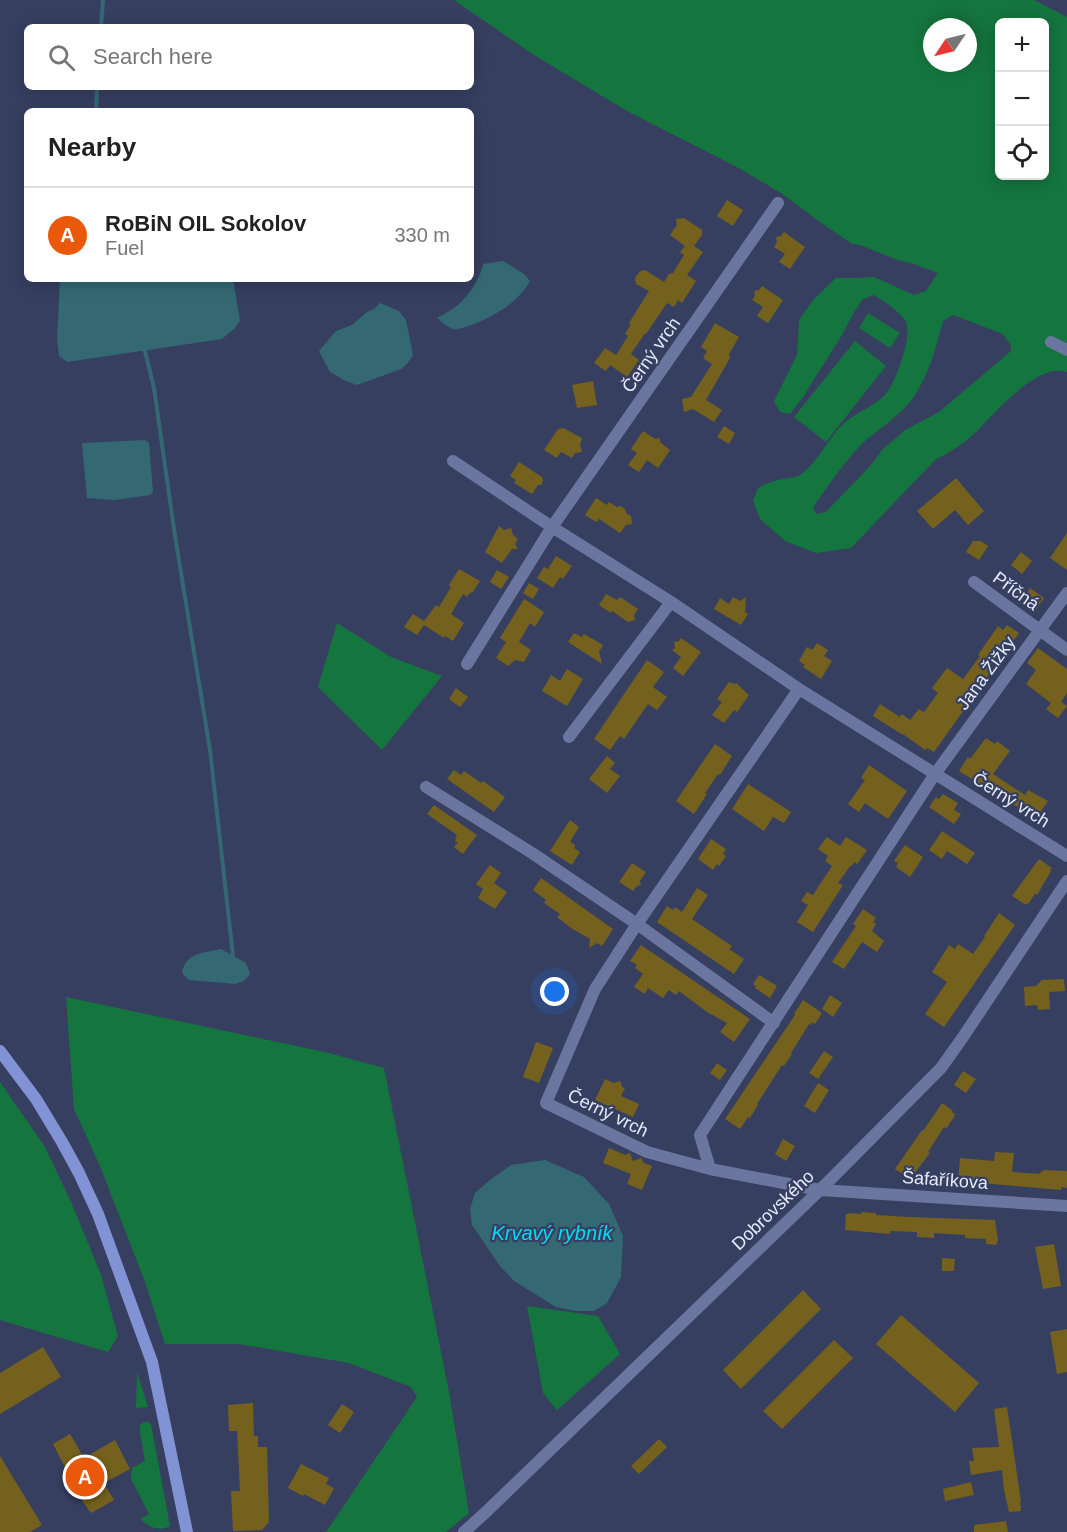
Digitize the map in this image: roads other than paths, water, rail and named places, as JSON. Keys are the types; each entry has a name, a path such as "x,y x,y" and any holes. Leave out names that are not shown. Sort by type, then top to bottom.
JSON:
{"main road":[{"path":"0,1050 36,1099 57,1133 98,1214 152,1362 187,1532"}],"street":[{"name":"Černý vrch","path":"467,664 552,527 778,203"},
{"path":"1051,342 1067,350"},
{"name":"Černý vrch","path":"453,461 671,602 799,689 1067,856"},
{"name":"Příčná","path":"974,582 1067,650"},
{"name":"Jana Žižky","path":"935,774 1067,593"},
{"path":"569,737 671,602"},
{"name":"Černý vrch","path":"799,689 637,924 596,990 546,1102 647,1152 710,1169 820,1190"},
{"path":"710,1169 700,1134 935,774"},
{"path":"426,787 532,853 637,924 774,1023"},
{"name":"Dobrovského","path":"464,1532 820,1190 941,1068 1067,881"},
{"name":"Šafaříkova","path":"820,1190 1067,1206"}],"water":[{"path":"503,261 524,274 530,281 519,296 488,318 459,329 451,328 437,318 456,307 466,296 477,281 483,264"},
{"path":"60,282 234,282 240,321 222,339 67,362 59,356 57,339"},
{"path":"380,303 399,311 406,320 413,355 407,364 401,369 357,385 330,372 319,351 336,331 352,325"},
{"path":"145,440 149,443 153,492 150,495 115,500 87,498 82,443"},
{"path":"221,949 246,963 250,974 244,981 235,984 189,980 182,973 187,961 191,958"},
{"name":"Krvavý rybník","path":"545,1160 584,1177 609,1204 623,1236 621,1277 607,1303 594,1311 556,1307 514,1281 500,1266 472,1225 470,1209 475,1193 511,1165"}],"waterway":[{"path":"101,24 103,0"},
{"path":"96,108 97,90"},
{"path":"144,347 154,388 175,536 210,750 233,956"}],"place":[{"name":"RoBiN OIL Sokolov","path":"85,1477"}]}
